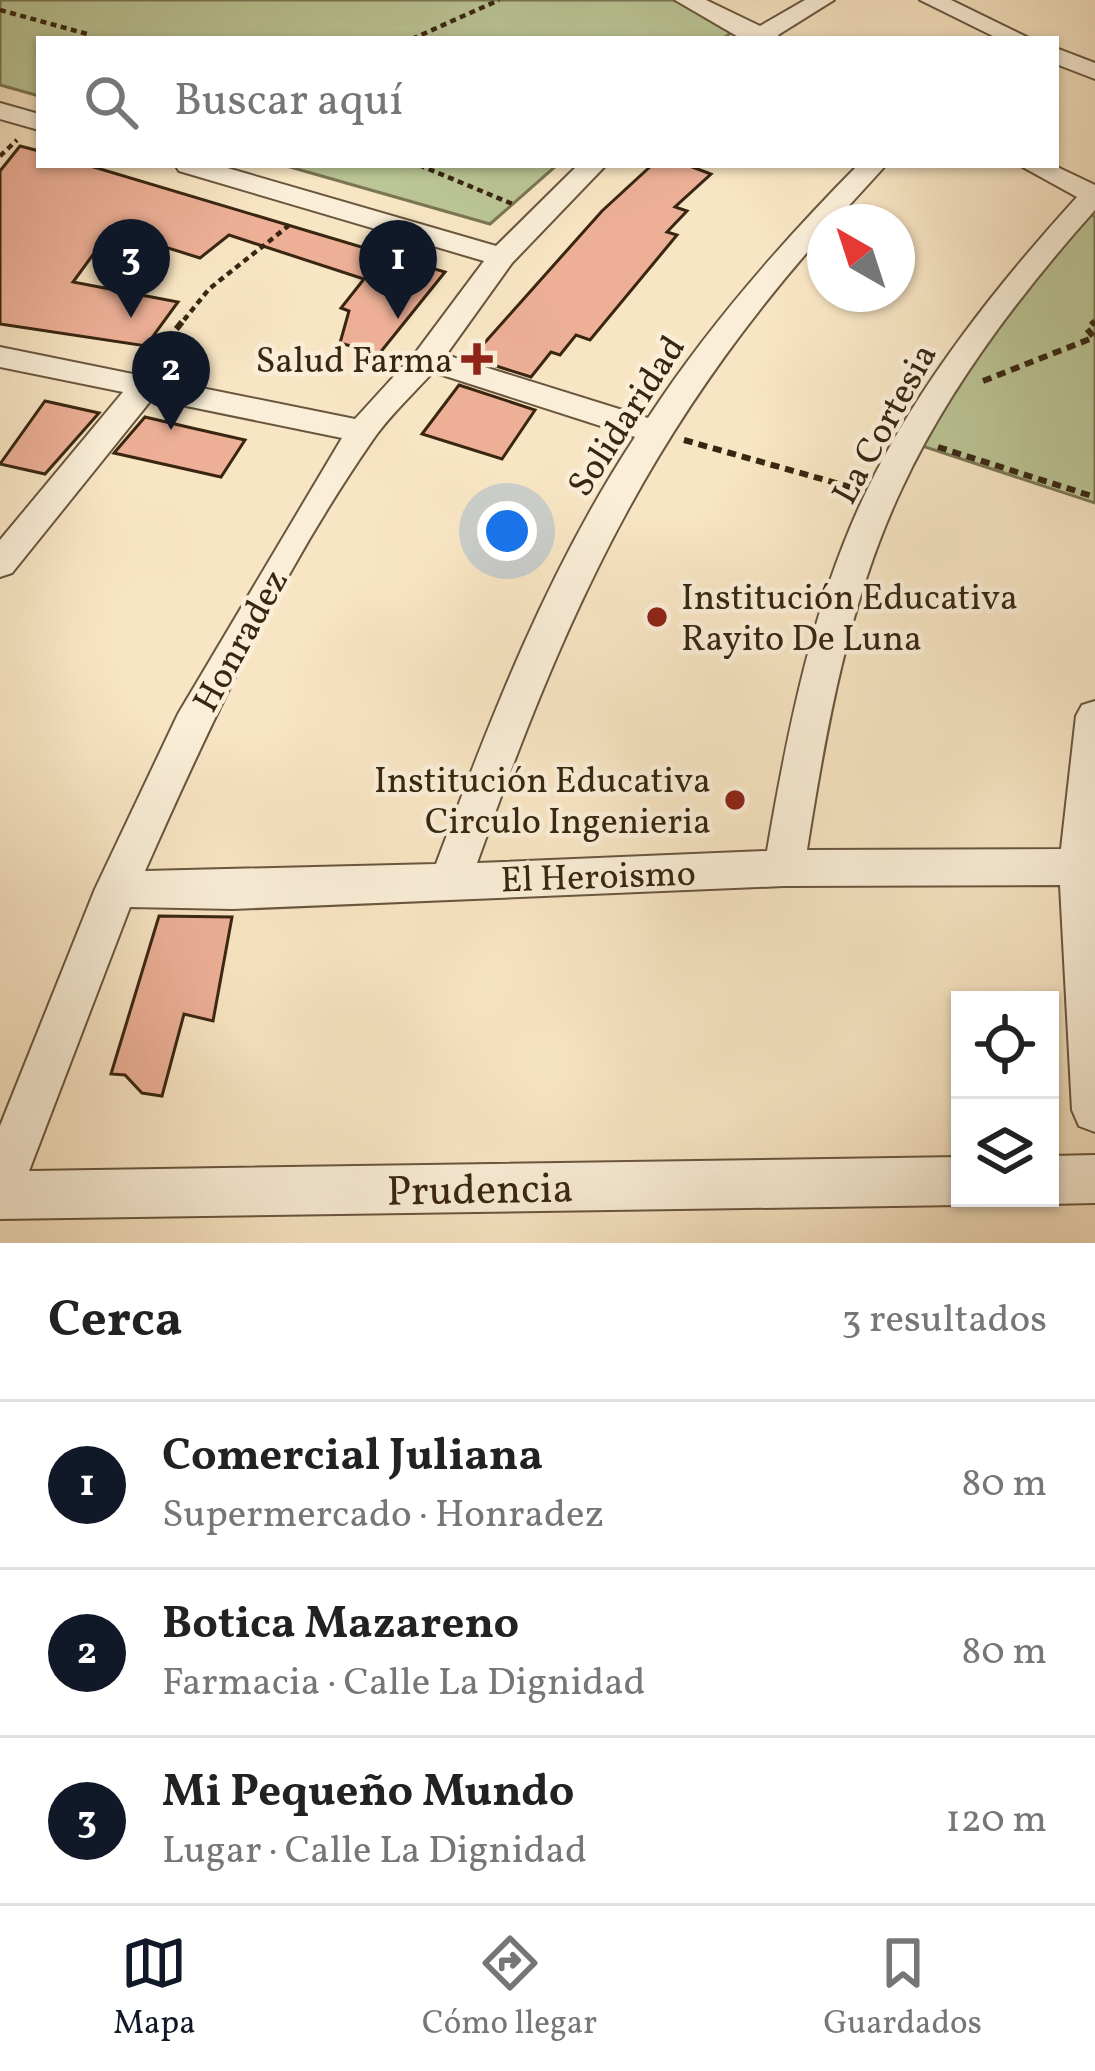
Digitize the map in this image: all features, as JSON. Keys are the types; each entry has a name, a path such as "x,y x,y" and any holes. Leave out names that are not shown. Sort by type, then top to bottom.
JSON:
{"street":[{"path":"687,0 757,36"},
{"path":"764,36 822,0"},
{"path":"932,0 1012,36"},
{"path":"1059,56 1095,73"},
{"path":"0,111 36,121"},
{"path":"198,168 502,257"},
{"name":"Honradez","path":"0,1185 116,889 201,707 260,599 362,431 427,359 502,257 590,168"},
{"name":"Solidaridad","path":"450,880 513,708 573,574 657,432 724,333 870,168"},
{"path":"1038,168 1095,195"},
{"name":"La Cortesia","path":"784,868 806,730 842,603 880,496 1024,271 1095,195"},
{"path":"0,357 141,382 362,431"},
{"path":"427,359 657,432"},
{"path":"2,558 141,382"},
{"path":"1095,716 1080,867 1095,1110"},
{"name":"El Heroismo","path":"116,889 233,891 784,868 1080,867"},
{"path":"1059,1180 1095,1179"},
{"name":"Prudencia","path":"0,1195 951,1181"}],"path":[{"path":"419,36 499,0"},
{"path":"0,10 91,35"},
{"path":"426,168 542,216"},
{"path":"141,382 209,289 316,203"},
{"path":"963,389 1094,337 1087,329 1095,321"},
{"path":"657,432 880,496"},
{"path":"914,439 1095,497"}],"green space":[{"path":"0,0 688,0 743,25 726,36 36,36 36,95 0,85"},
{"path":"294,168 554,168 490,224"},
{"path":"1090,215 1095,216 1095,503 916,444 975,345"}],"building":[{"path":"20,146 36,150 36,168 97,168 445,272 379,354 340,343 349,311 341,308 364,279 229,235 200,258 111,230 73,282 178,302 146,346 0,324 0,171"},
{"path":"649,168 695,168 711,174 675,207 687,211 667,232 677,235 590,340 576,335 560,355 551,352 531,377 471,358 602,211"},
{"path":"459,385 535,410 502,459 422,434"},
{"path":"45,401 99,413 45,474 0,464"},
{"path":"145,417 245,440 221,477 114,453"},
{"path":"159,916 232,917 213,1021 184,1014 162,1096 142,1093 125,1075 111,1074"}],"place":[{"name":"Mi Pequeño Mundo","path":"131,318"},
{"name":"Comercial Juliana","path":"398,319"},
{"name":"Salud Farma","path":"477,359"},
{"name":"Botica Mazareno","path":"171,430"},
{"name":"Institución Educativa Rayito De Luna","path":"657,617"},
{"name":"Institución Educativa Circulo Ingenieria","path":"735,800"}]}
